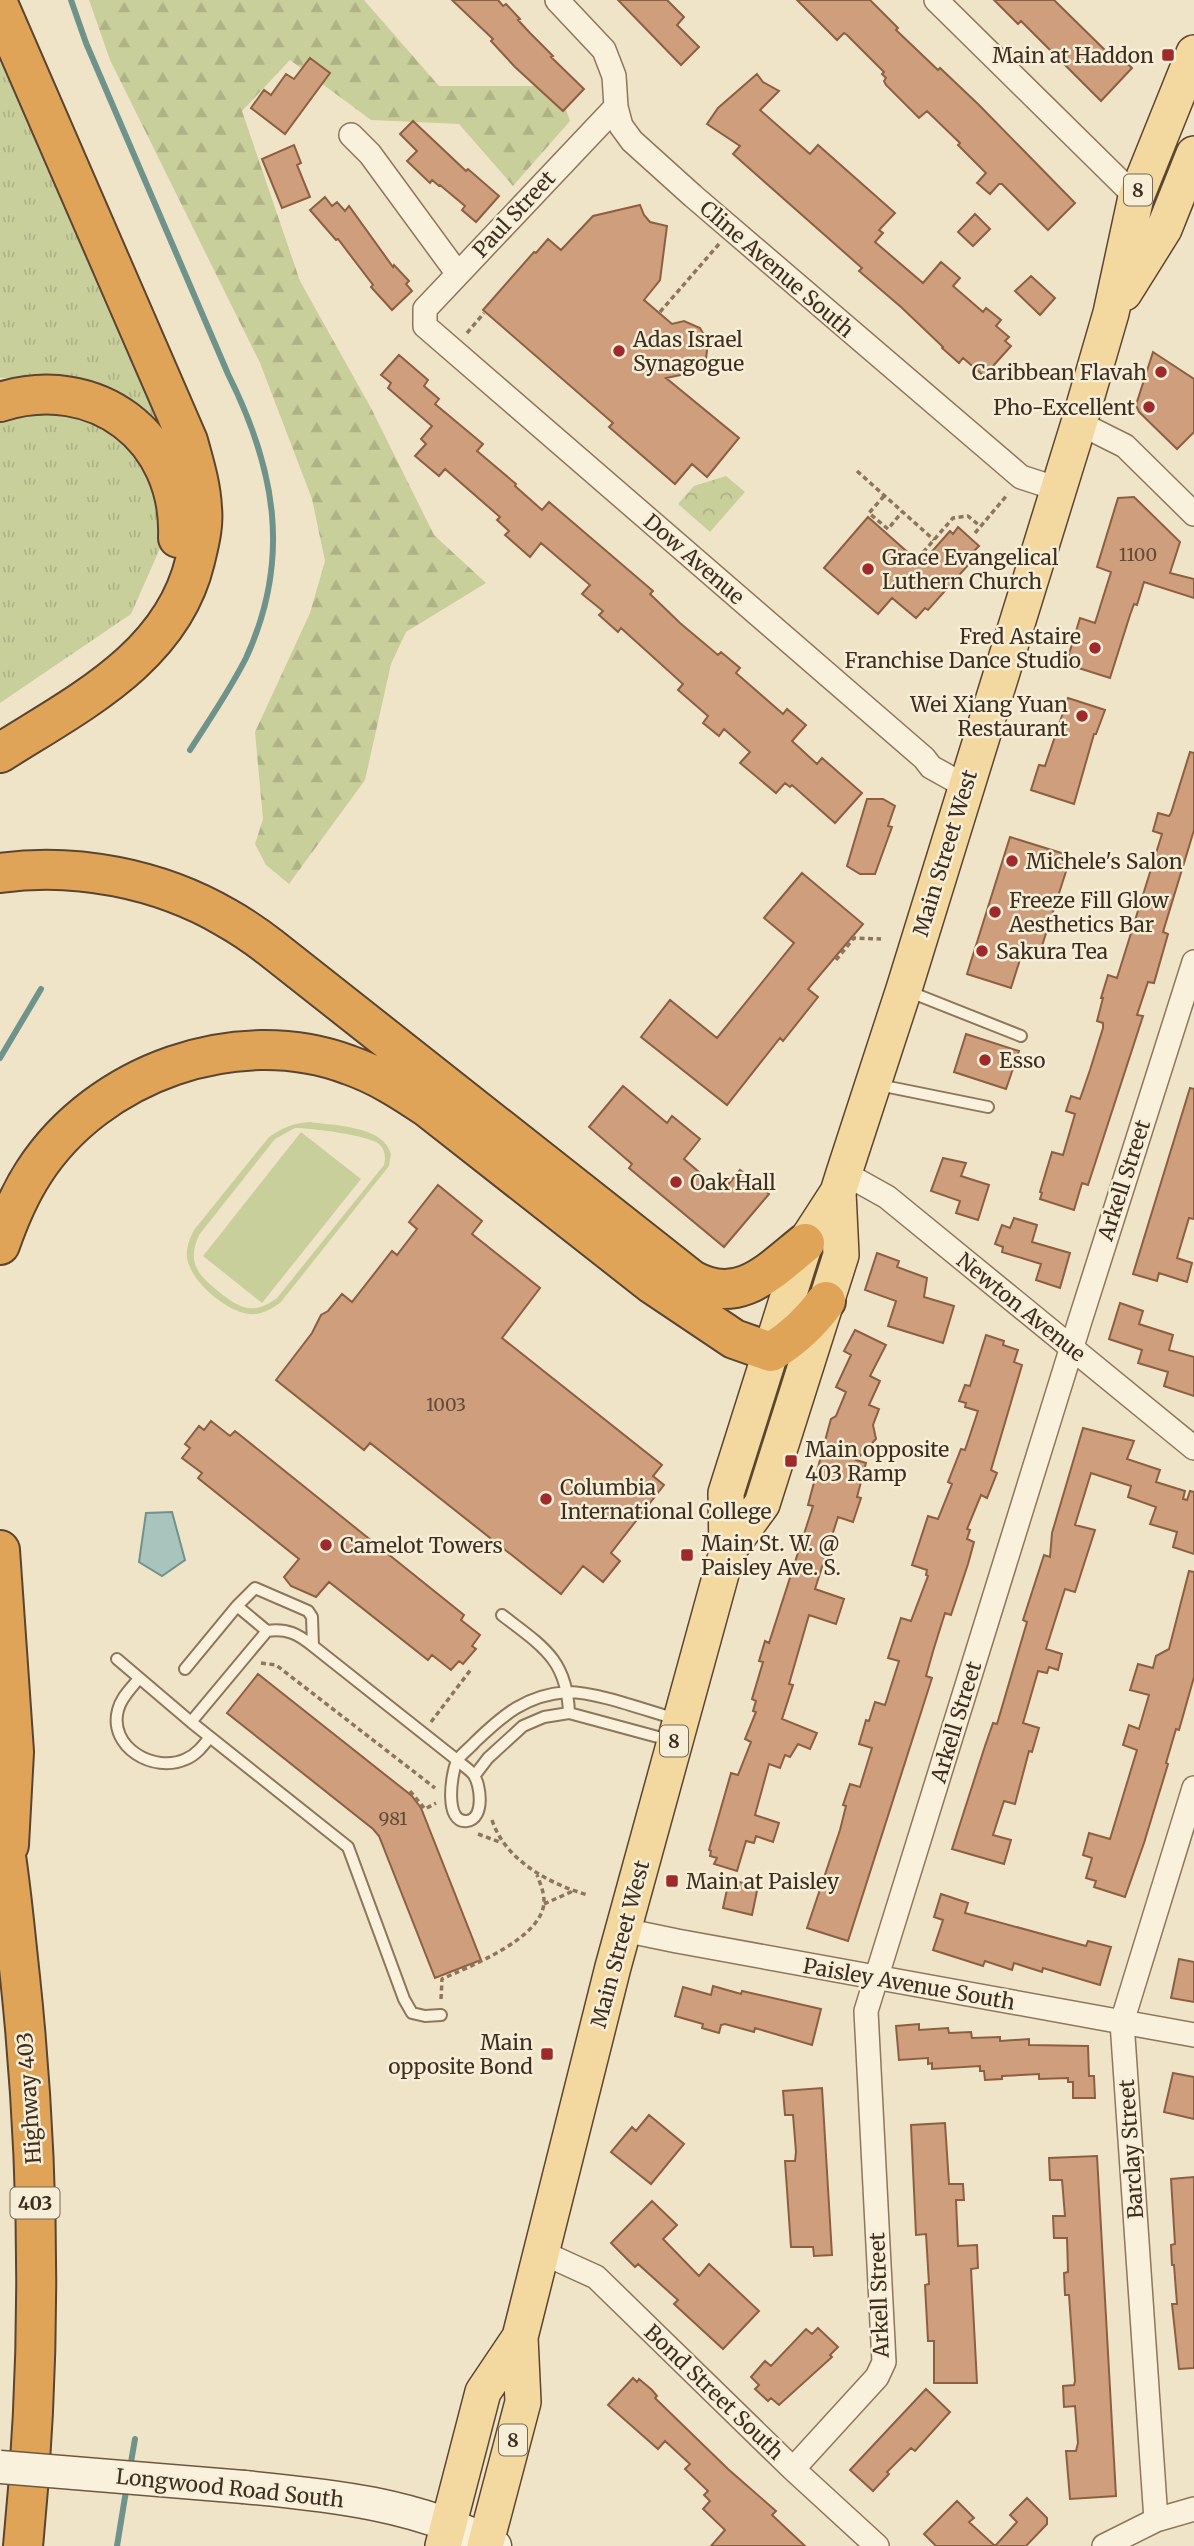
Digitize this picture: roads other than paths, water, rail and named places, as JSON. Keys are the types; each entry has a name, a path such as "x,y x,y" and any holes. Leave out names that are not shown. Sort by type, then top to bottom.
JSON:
{"highway":[{"path":"0,8 188,441 202,510 200,544 192,575 178,608 155,642 98,691 0,753"},
{"path":"0,402 23,395 52,393 108,409 135,426 156,451 171,481 179,516 177,550 166,586 146,617 116,647 85,672 0,726"},
{"path":"0,873 48,870 121,878 162,889 224,916 270,947 692,1280 705,1287 726,1290 746,1286 768,1273 805,1243"},
{"path":"0,1245 15,1205 35,1170 93,1107 130,1084 169,1067 212,1055 256,1050 302,1053 347,1064 400,1089 428,1108 652,1284 734,1339 771,1352 791,1340 813,1319 826,1301"},
{"path":"0,1550 14,1752 8,1861"},
{"name":"Highway 403","path":"0,1819 8,1861 24,2019 35,2187 36,2360 23,2546"}],"main road":[{"name":"Main Street West","path":"488,2544 523,2402 520,2337 624,1930 727,1552 726,1493 805,1243 841,1182 904,989 1079,423 1111,313 1136,197 1190,63"},
{"path":"1190,63 1194,114"},
{"name":"Main Street West","path":"1111,313 1164,229 1194,154"},
{"name":"Main Street West","path":"727,1552 762,1504 841,1255 841,1182"},
{"name":"Main Street West","path":"445,2536 483,2392 520,2337"},
{"name":"Longwood Road South","path":"0,2467 330,2495 424,2516 445,2536 488,2544"}],"street":[{"name":"Cline Avenue South","path":"557,0 604,50 614,76 616,107 621,126 632,141 1021,477 1058,489"},
{"path":"936,0 1136,197"},
{"name":"Paul Street","path":"425,326 425,309 616,107"},
{"path":"351,135 370,154 458,274"},
{"name":"Dow Avenue","path":"425,326 931,766 965,786"},
{"path":"1079,423 1125,446 1194,514"},
{"name":"Arkell Street","path":"793,2469 877,2377 884,2362 866,2011 1071,1348 1194,962"},
{"name":"Newton Avenue","path":"841,1182 887,1197 1194,1448"},
{"name":"Barclay Street","path":"1156,2520 1122,2022 1194,1788"},
{"name":"Paisley Avenue South","path":"624,1930 1194,2035"},
{"name":"Bond Street South","path":"541,2252 596,2277 793,2469 877,2546"},
{"path":"1104,2546 1156,2520 1194,2510"}],"lane":[{"path":"904,989 1021,1036"},
{"path":"873,1084 988,1107"},
{"path":"184,1669 255,1588 308,1611 312,1617 313,1646"},
{"path":"237,1606 267,1631"},
{"path":"502,1615 544,1648 557,1664 568,1692 569,1713"},
{"path":"191,1722 267,1631 280,1629 293,1632 313,1646 457,1760 475,1775 478,1812 468,1821 460,1820 451,1807 457,1760 504,1714 529,1701 568,1692 584,1693 677,1731"},
{"path":"117,1659 191,1722 348,1847 404,1999 412,2013 441,2015"},
{"path":"139,1678 122,1699 118,1711 117,1725 131,1751 152,1762 173,1763 187,1759 201,1749 210,1737"},
{"path":"475,1775 488,1758 523,1726 544,1717 569,1713 677,1731"}],"water":[{"path":"172,1512 185,1560 162,1576 139,1562 146,1513"}],"waterway":[{"path":"71,0 86,43 244,409 257,444 272,514 273,549 269,585 260,621 240,670 190,750"},
{"path":"0,1058 41,989"},
{"path":"130,2468 135,2439"},
{"path":"117,2546 127,2485"}],"place":[{"name":"Main at Haddon","path":"1168,55"},
{"name":"Adas Israel Synagogue","path":"619,351"},
{"name":"Caribbean Flavah","path":"1161,372"},
{"name":"Pho-Excellent","path":"1149,407"},
{"name":"Grace Evangelical Luthern Church","path":"868,569"},
{"name":"Fred Astaire Franchise Dance Studio","path":"1095,648"},
{"name":"Wei Xiang Yuan Restaurant","path":"1082,716"},
{"name":"Michele's Salon","path":"1012,861"},
{"name":"Freeze Fill Glow Aesthetics Bar","path":"995,912"},
{"name":"Sakura Tea","path":"982,951"},
{"name":"Esso","path":"985,1060"},
{"name":"Oak Hall","path":"676,1182"},
{"name":"Main opposite 403 Ramp","path":"791,1461"},
{"name":"Columbia International College","path":"546,1499"},
{"name":"Camelot Towers","path":"326,1545"},
{"name":"Main St. W. @ Paisley Ave. S.","path":"687,1555"},
{"name":"Main at Paisley","path":"672,1881"},
{"name":"Main opposite Bond","path":"547,2054"}]}
